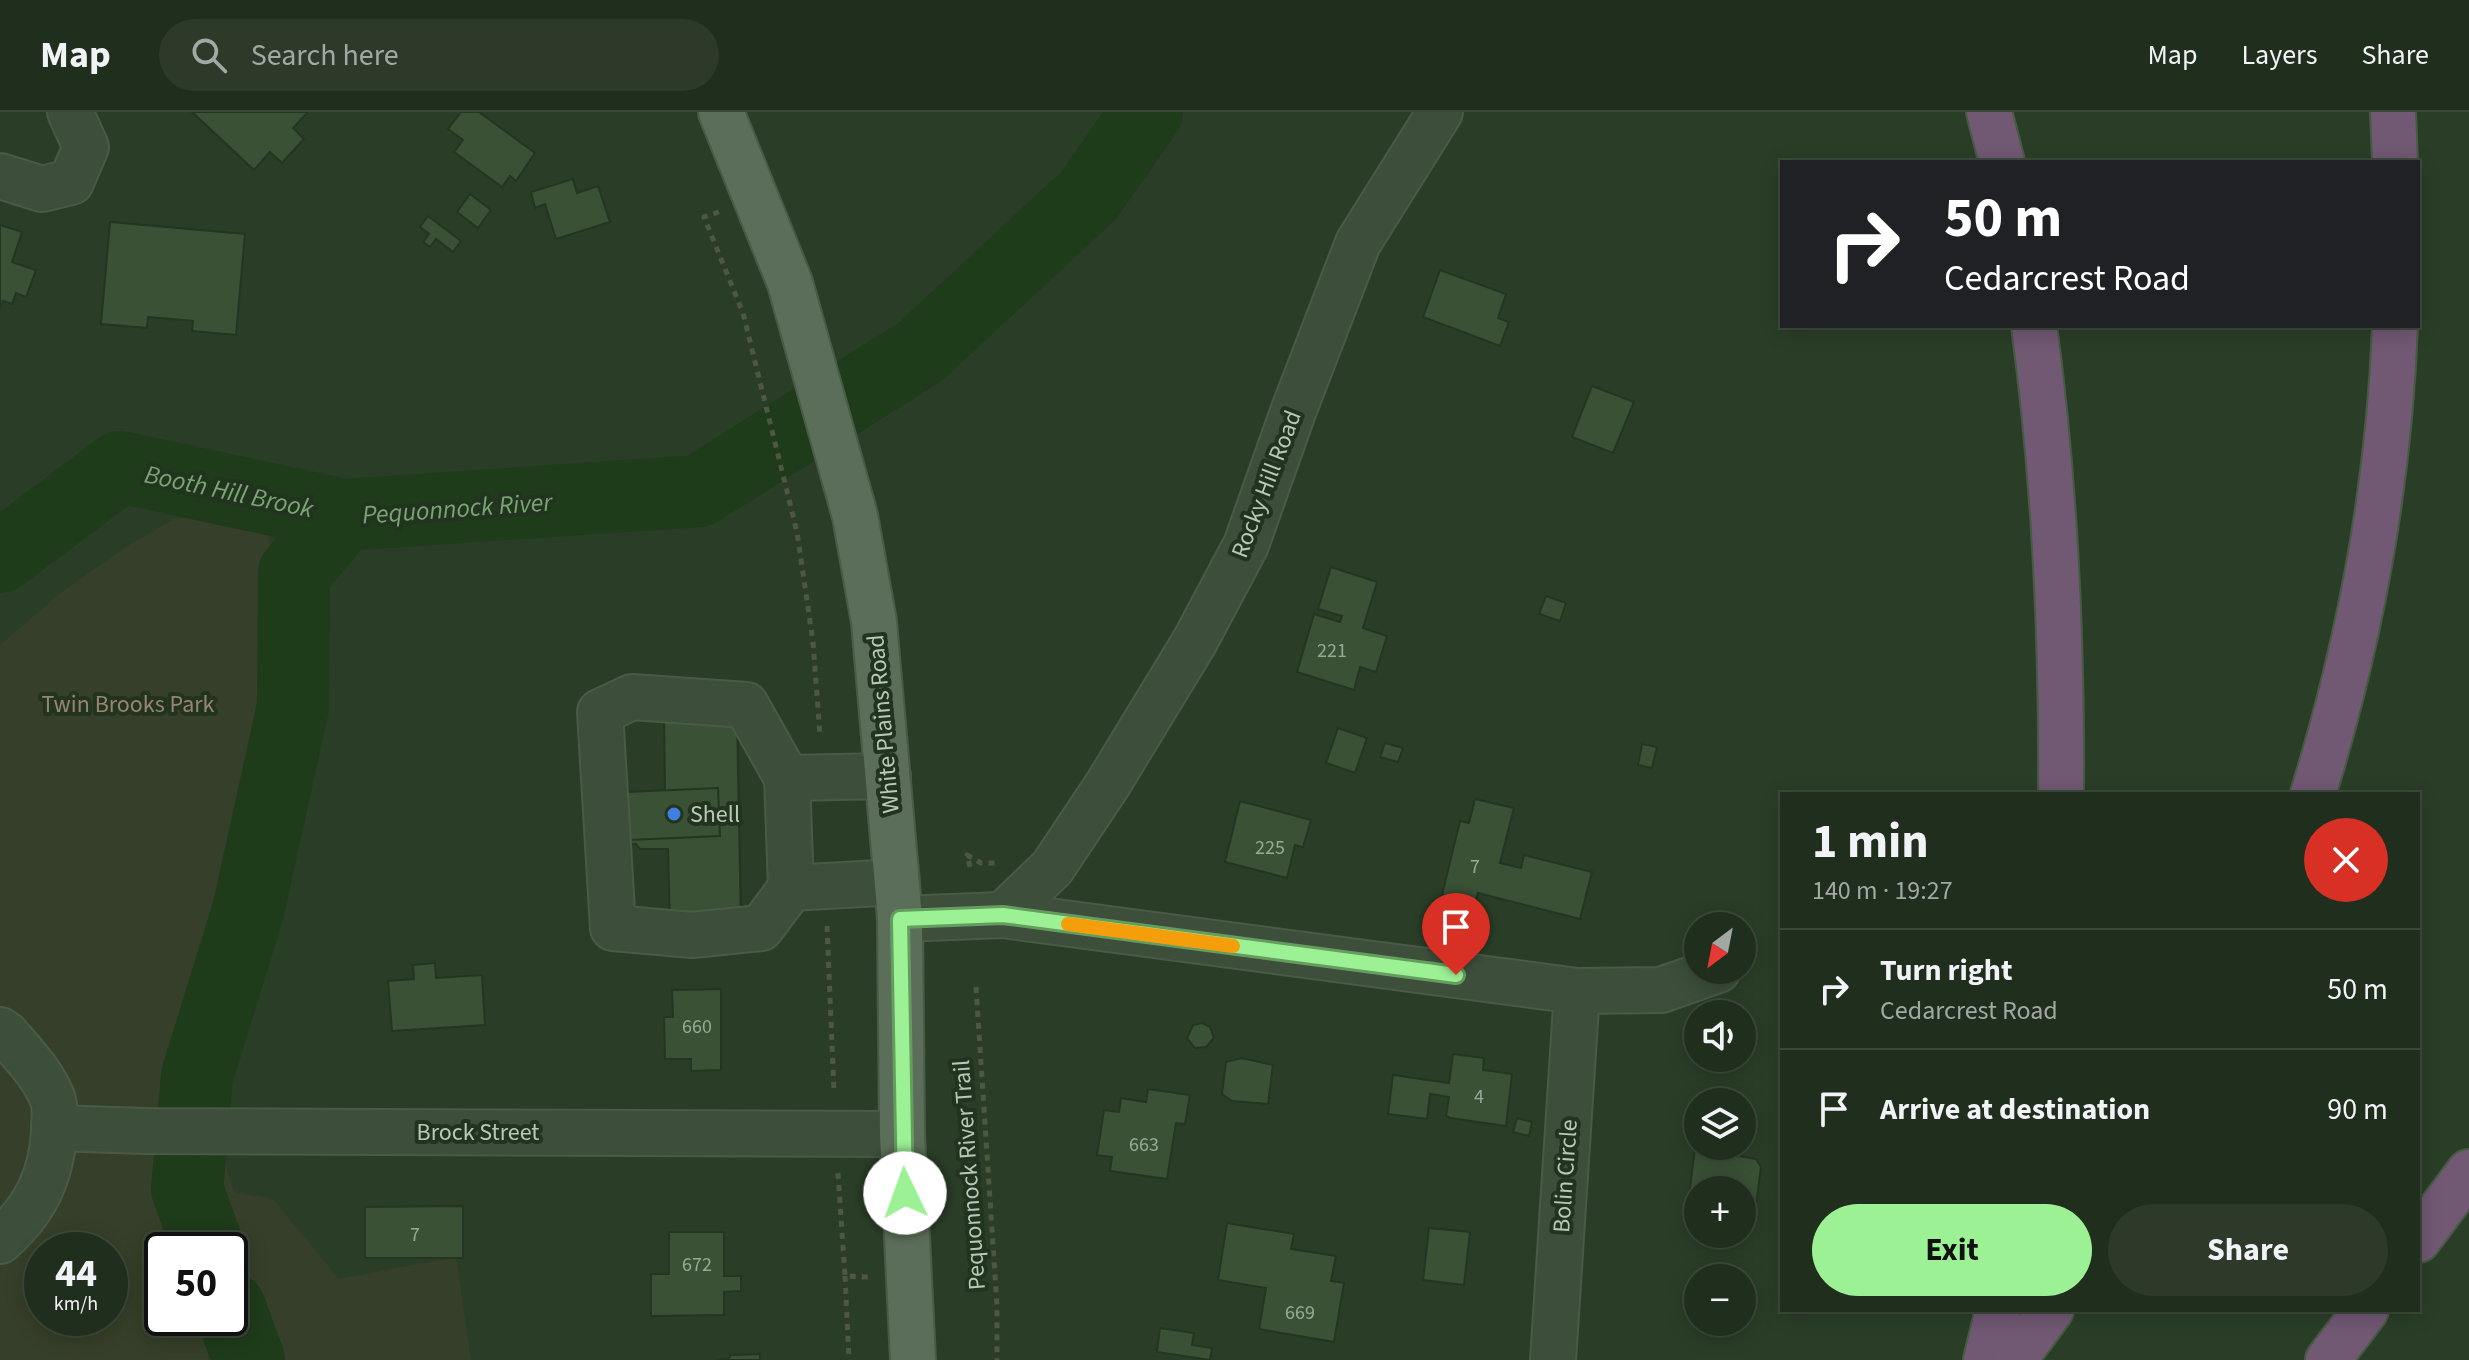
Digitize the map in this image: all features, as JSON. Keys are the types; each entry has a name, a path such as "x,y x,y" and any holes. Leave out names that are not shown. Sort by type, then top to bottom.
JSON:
{"highway":[{"path":"1989,112 2001,160"},
{"path":"2393,112 2395,160"},
{"path":"2034,328 2044,401 2058,581 2061,792"},
{"path":"2314,792 2347,676 2374,537 2386,449 2395,328"},
{"path":"2420,1237 2469,1172"},
{"path":"1986,1360 1998,1312"},
{"path":"2014,1360 2050,1312"},
{"path":"2328,1360 2364,1312"}],"main road":[{"name":"White Plains Road","path":"721,112 790,283 855,516 874,622 898,900 902,1134 913,1360"}],"street":[{"path":"0,176 42,189 71,182 86,147 70,112"},
{"name":"Rocky Hill Road","path":"1003,915 1052,868 1108,784 1195,641 1246,545 1358,243 1440,112"},
{"path":"808,888 804,778 746,705 632,697 600,712 613,928 692,935 761,928 808,888 1577,991 1661,990 1684,982"},
{"path":"804,778 888,776"},
{"name":"Bolin Circle","path":"1553,1360 1577,991"},
{"path":"0,1030 35,1069 54,1102 53,1151 42,1189 22,1222 0,1241"},
{"name":"Brock Street","path":"54,1128 902,1134"}],"path":[{"path":"743,313 797,532 813,642 804,778"},
{"path":"808,888 836,1134 849,1360"},
{"name":"Pequonnock River Trail","path":"976,987 997,1306 997,1360"},
{"path":"845,1276 909,1280"}],"green space":[{"name":"Twin Brooks Park","path":"212,515 267,526 276,585 241,799 233,972 208,1107 234,1192 273,1199 339,1279 456,1257 471,1360 0,1360 0,645 59,594 129,545 174,519"}],"building":[{"path":"192,112 308,112 293,128 304,139 282,163 270,152 254,170"},
{"path":"461,112 479,112 535,153 516,181 510,176 502,187 454,152 463,140 448,129"},
{"path":"573,179 577,193 598,186 610,222 556,239 545,204 535,208 531,192"},
{"path":"470,194 491,210 478,228 457,212"},
{"path":"428,216 461,241 453,252 436,239 430,247 423,242 429,234 420,227"},
{"path":"110,222 245,234 236,335 192,331 193,321 148,317 147,328 101,324"},
{"path":"0,225 22,232 12,262 36,270 26,297 16,293 12,304 3,301 0,309"},
{"path":"1440,270 1506,294 1498,318 1509,322 1500,346 1423,317"},
{"path":"1592,386 1634,402 1613,453 1572,437"},
{"path":"1331,567 1377,582 1363,628 1387,636 1376,672 1360,667 1354,690 1297,672 1314,614 1340,622 1342,616 1318,609"},
{"path":"1546,596 1566,603 1560,621 1539,614"},
{"name":"Shell","path":"737,708 741,915 672,916 667,709"},
{"name":"Shell","path":"737,717 741,924 670,925 668,849 640,849 636,844 630,844 629,803 638,803 638,795 665,795 664,718"},
{"path":"1338,728 1367,738 1355,773 1326,763"},
{"path":"1385,743 1403,748 1398,762 1380,757"},
{"path":"1642,744 1657,747 1652,768 1638,765"},
{"name":"Shell","path":"718,788 720,836 629,840 627,792"},
{"path":"1475,799 1514,808 1500,863 1521,868 1524,855 1592,872 1580,919 1478,893 1475,903 1442,895 1460,821 1469,823"},
{"path":"1240,801 1311,820 1303,847 1295,845 1287,878 1225,862"},
{"path":"435,963 436,978 482,975 485,1025 392,1031 388,981 414,979 413,965"},
{"path":"721,989 721,1070 691,1071 691,1059 665,1059 664,1017 673,1017 672,990"},
{"path":"1202,1023 1210,1027 1214,1038 1206,1047 1195,1048 1187,1038 1193,1025"},
{"path":"1453,1054 1484,1058 1483,1070 1512,1074 1506,1126 1450,1118 1446,1116 1449,1097 1430,1094 1427,1119 1388,1114 1393,1075 1449,1083"},
{"path":"1241,1058 1273,1065 1268,1104 1232,1101 1222,1094 1226,1062"},
{"path":"1148,1089 1190,1095 1185,1124 1176,1123 1167,1179 1110,1171 1112,1157 1097,1155 1104,1110 1119,1112 1121,1098 1146,1102"},
{"path":"1517,1118 1532,1122 1529,1136 1513,1132"},
{"path":"1756,1159 1761,1167 1756,1206 1756,1176 1692,1176 1694,1160"},
{"path":"463,1206 463,1258 365,1258 365,1207"},
{"path":"1227,1223 1294,1234 1291,1249 1336,1256 1331,1281 1344,1283 1334,1342 1259,1329 1266,1288 1218,1280"},
{"path":"1429,1228 1470,1232 1464,1285 1423,1280"},
{"path":"669,1232 724,1232 724,1276 741,1276 741,1291 724,1292 724,1315 651,1316 651,1274 669,1274"},
{"path":"1160,1328 1194,1333 1192,1345 1212,1348 1210,1360 1157,1352"},
{"path":"760,1354 760,1360 715,1360 728,1359 731,1355"}],"waterway":[{"name":"Pequonnock River","path":"0,557 120,467 344,515 699,491 920,352 1089,195 1147,112"},
{"name":"Pequonnock River","path":"203,1232 187,1189 197,1076 248,911 293,707 294,573 344,515"},
{"name":"Pequonnock River","path":"240,1336 249,1360"}],"slow traffic":[{"path":"1068,924 1233,946"}],"place":[{"name":"Shell","path":"674,814"}],"route":[{"path":"905,1193 900,919 1003,915 1456,975"}],"water label":[{"name":"Booth Hill Brook","path":"229,491"}]}
